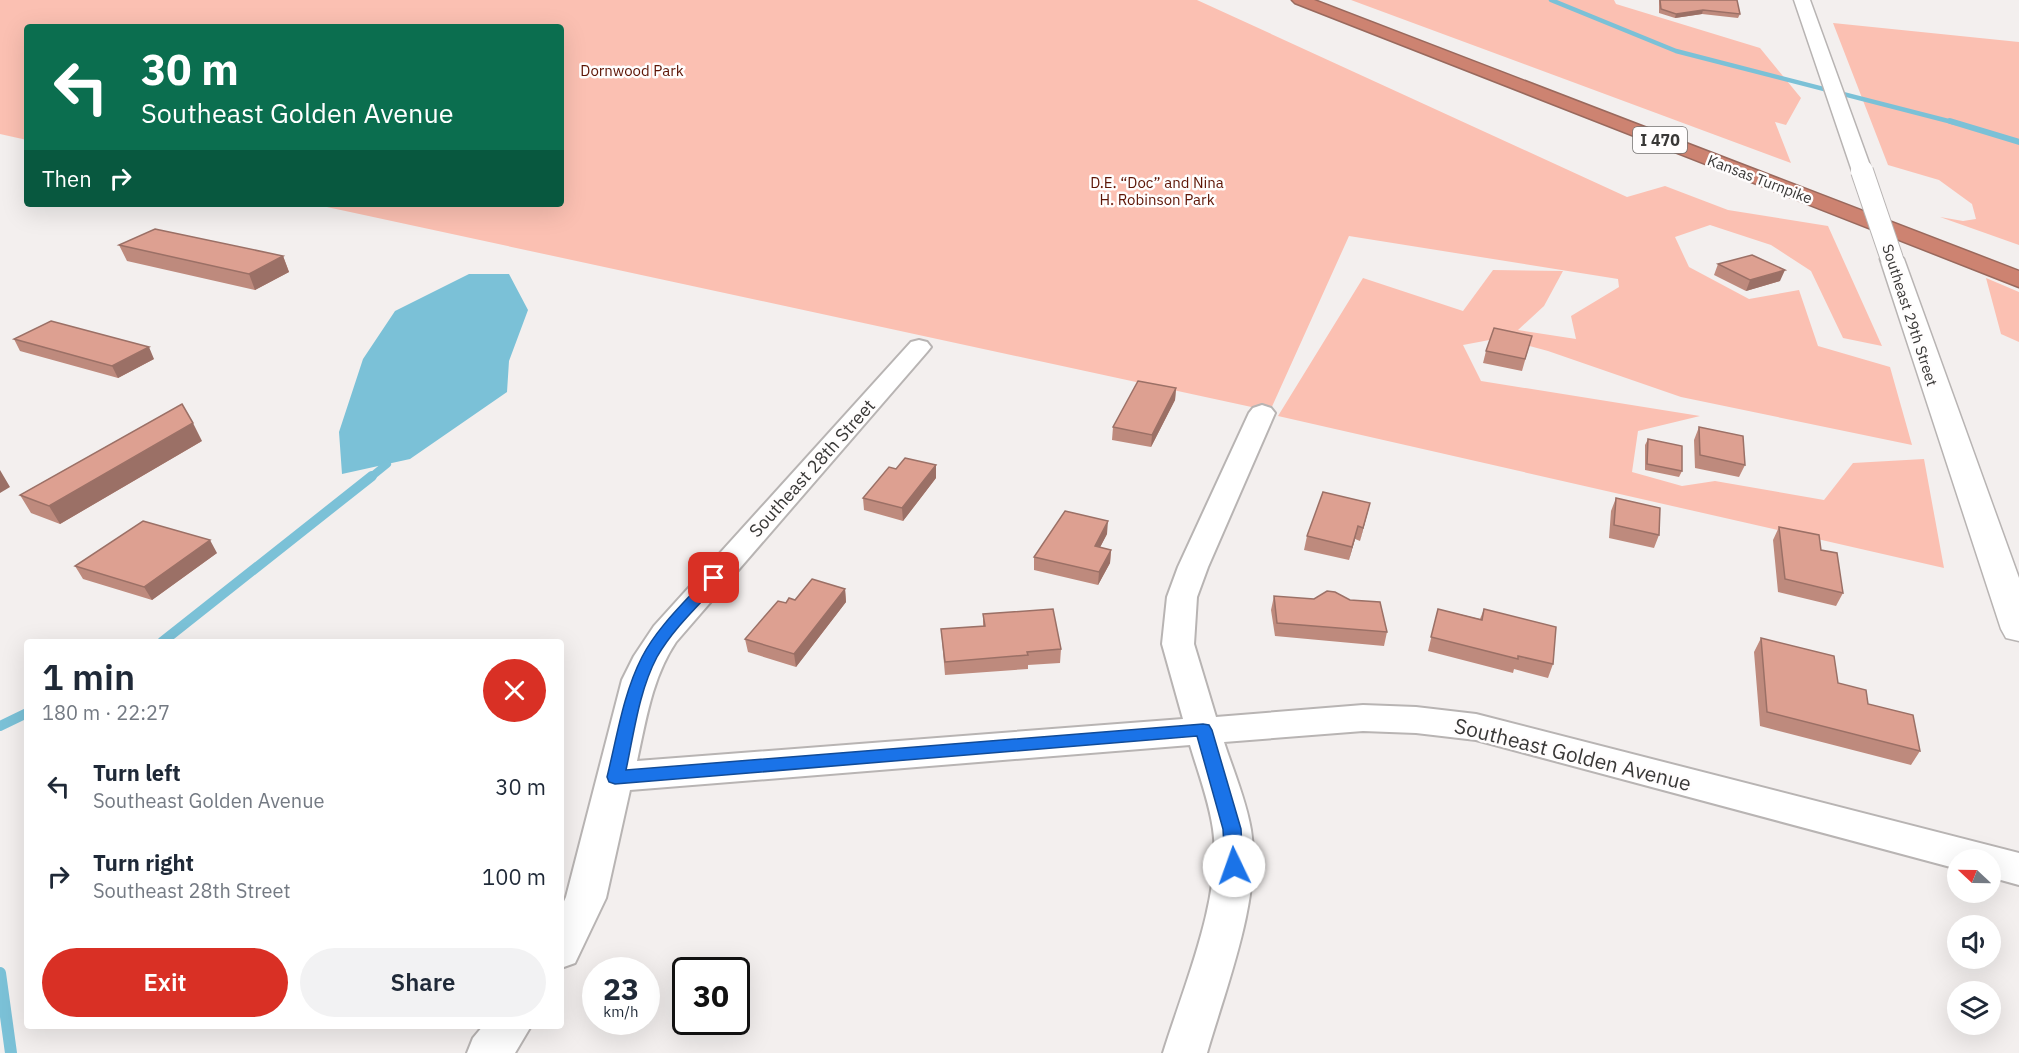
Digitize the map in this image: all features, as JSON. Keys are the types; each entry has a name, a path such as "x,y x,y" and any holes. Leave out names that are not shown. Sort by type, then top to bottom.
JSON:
{"highway":[{"name":"Kansas Turnpike","path":"1300,0 2019,280"},
{"name":"Kansas Turnpike","path":"1333,0 2019,261"}],"main road":[{"name":"Southeast 29th Street","path":"1802,0 2019,629"}],"street":[{"name":"Southeast 28th Street","path":"564,944 586,898 639,681 650,657 665,634 919,347"},
{"path":"1185,1053 1230,903 1234,866 1232,829 1178,644 1182,597 1193,567 1262,413"},
{"name":"Southeast Golden Avenue","path":"615,777 1363,718 1416,720 1476,727 1947,851"},
{"path":"2001,864 2019,869"},
{"path":"489,1053 507,1029"}],"green space":[{"name":"D.E. “Doc” and Nina H. Robinson Park","path":"0,0 1197,0 1627,197 1665,186 1728,210 1828,226 1882,346 1843,338 1811,271 1771,245 1710,225 1675,237 1689,267 1749,299 1799,290 1818,346 1890,367 1912,445 1681,397 1548,351 1500,338 1463,345 1481,381 1700,416 1638,431 1632,472 1682,486 1715,481 1824,500 1853,463 1924,459 1944,568 1278,416 1363,278 1463,311 1493,270 1563,271 1544,306 1518,330 1576,339 1571,316 1619,287 1618,279 1349,236 1270,411 327,207 564,207 564,24 24,24 24,139 0,134"},
{"path":"1351,0 1614,0 1616,4 1760,48 1801,98 1786,125 1775,122 1791,163"},
{"path":"1833,23 2019,42 2019,245 1940,217 1963,221 1976,219 1972,204 1939,180 1888,165"},
{"path":"1986,278 2019,292 2019,342 2001,334"}],"water":[{"path":"469,274 509,274 528,310 509,361 507,392 410,459 342,474 339,432 363,359 395,311"}],"building":[{"path":"1660,0 1737,0 1740,14 1703,10 1676,14 1661,9"},
{"path":"155,229 283,256 249,274 119,245"},
{"path":"1752,255 1785,270 1750,280 1718,264"},
{"path":"51,321 149,347 112,366 14,339"},
{"path":"1494,328 1532,336 1525,359 1486,351"},
{"path":"1138,381 1176,388 1152,435 1113,427"},
{"path":"182,404 193,423 49,506 20,495"},
{"path":"1699,427 1743,436 1745,465 1700,455"},
{"path":"1648,439 1682,446 1682,471 1647,464"},
{"path":"905,458 936,465 902,508 863,498 889,467 896,469"},
{"path":"1323,492 1370,503 1363,528 1358,526 1352,547 1307,536"},
{"path":"1616,498 1660,508 1659,535 1614,525"},
{"path":"1065,511 1108,521 1095,546 1111,550 1099,572 1034,557"},
{"path":"143,521 210,540 144,587 75,566"},
{"path":"1779,527 1819,535 1821,550 1837,553 1843,593 1785,579"},
{"path":"812,579 845,589 794,654 745,639 778,601 786,603 789,598 795,600"},
{"path":"1327,591 1335,592 1350,600 1380,602 1387,632 1277,623 1274,596 1314,599"},
{"path":"1053,609 1061,649 1027,652 1028,655 945,662 941,629 985,626 983,614"},
{"path":"1438,609 1482,620 1484,609 1556,627 1553,664 1518,656 1518,659 1431,637"},
{"path":"1761,638 1834,656 1838,683 1866,690 1868,704 1913,715 1920,751 1767,712"}],"waterway":[{"path":"1551,0 1676,51 1956,123"},
{"path":"1950,121 2019,142"},
{"path":"371,477 387,464"},
{"path":"166,639 372,476"},
{"path":"0,726 24,714"},
{"path":"0,973 11,1053"}],"route":[{"path":"714,578 665,634 650,657 639,681 615,777 1203,730 1232,829 1234,866"}],"park label":[{"name":"Dornwood Park","path":"632,70"}]}
